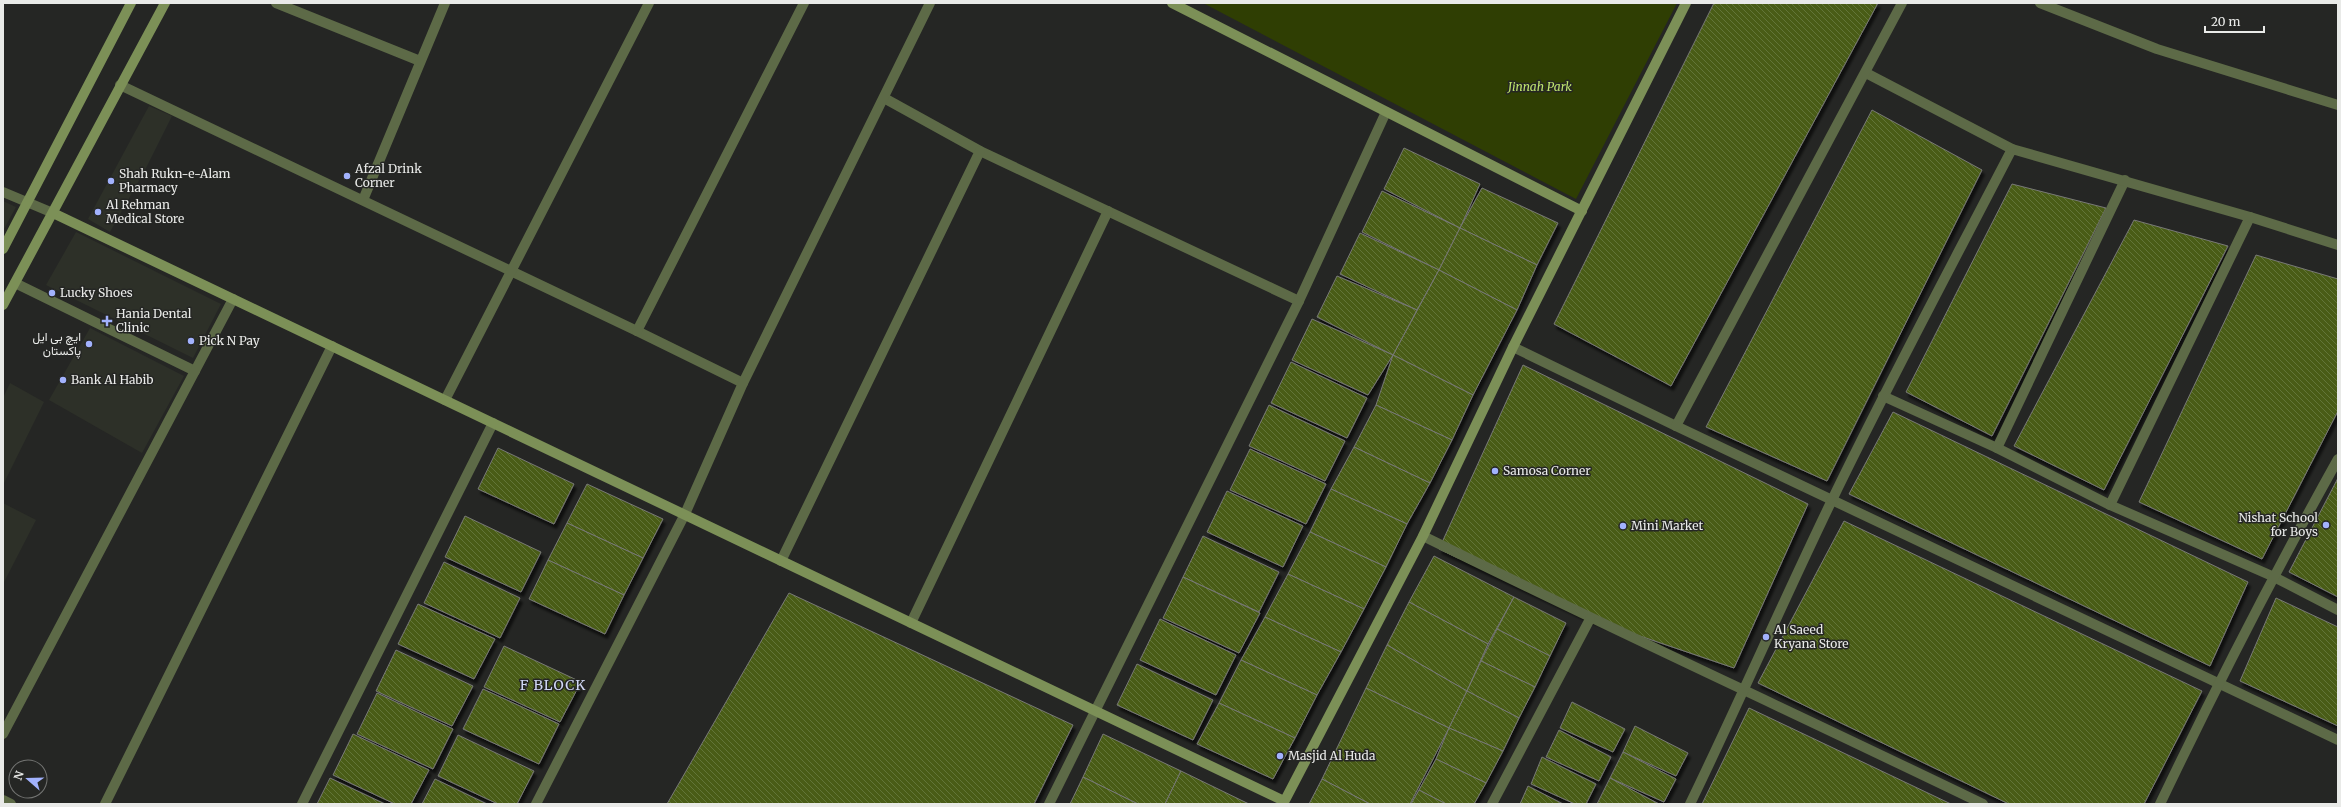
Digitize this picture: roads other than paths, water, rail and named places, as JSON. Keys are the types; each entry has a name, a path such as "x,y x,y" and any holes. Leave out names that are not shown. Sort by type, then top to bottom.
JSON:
{"street":[{"path":"3,249 131,3"},
{"path":"3,305 165,3"},
{"path":"276,3 420,61"},
{"path":"363,200 445,3"},
{"path":"445,400 649,3"},
{"path":"637,330 804,3"},
{"path":"536,804 685,514 743,383 930,3"},
{"path":"1172,3 1582,211"},
{"path":"3,192 26,203 53,213 685,514 1096,710 1283,802 1424,536 1513,347 1686,3"},
{"path":"1676,426 1866,73 1902,3"},
{"path":"2040,3 2157,48 2338,104"},
{"path":"1866,73 2012,149 2125,180 2338,245"},
{"path":"120,85 511,272 637,330 743,383"},
{"path":"884,98 980,151 1299,301"},
{"path":"1049,804 1299,301 1386,112"},
{"path":"1690,804 1746,690 1832,500 1883,396 2012,149"},
{"path":"781,560 980,151"},
{"path":"1997,448 2125,180"},
{"path":"911,622 1108,211"},
{"path":"2110,505 2250,217"},
{"path":"15,283 194,371"},
{"path":"3,734 232,299"},
{"path":"105,804 332,346"},
{"path":"1513,347 1676,426 2338,740"},
{"path":"1883,396 1997,448 2110,505 2272,576 2338,610"},
{"path":"302,804 493,423"},
{"path":"2160,804 2218,683 2272,576 2338,459"},
{"path":"1424,536 1590,619 1746,690 1983,804"},
{"path":"1492,804 1590,619"},
{"path":"3,800 11,804"}],"place":[{"name":"Afzal Drink Corner","path":"347,176"},
{"name":"Shah Rukn-e-Alam Pharmacy","path":"111,181"},
{"name":"Al Rehman Medical Store","path":"98,212"},
{"name":"Lucky Shoes","path":"52,293"},
{"name":"Hania Dental Clinic","path":"107,321"},
{"name":"Pick N Pay","path":"191,341"},
{"name":"ایچ بی ایل پاکستان","path":"89,344"},
{"name":"Bank Al Habib","path":"63,380"},
{"name":"Samosa Corner","path":"1495,471"},
{"name":"Nishat School for Boys","path":"2326,525"},
{"name":"Mini Market","path":"1623,526"},
{"name":"Al Saeed Kryana Store","path":"1766,637"},
{"name":"Masjid Al Huda","path":"1280,756"}],"district":[{"name":"F BLOCK","path":"553,685"}],"park label":[{"name":"Jinnah Park","path":"1540,87"}]}
